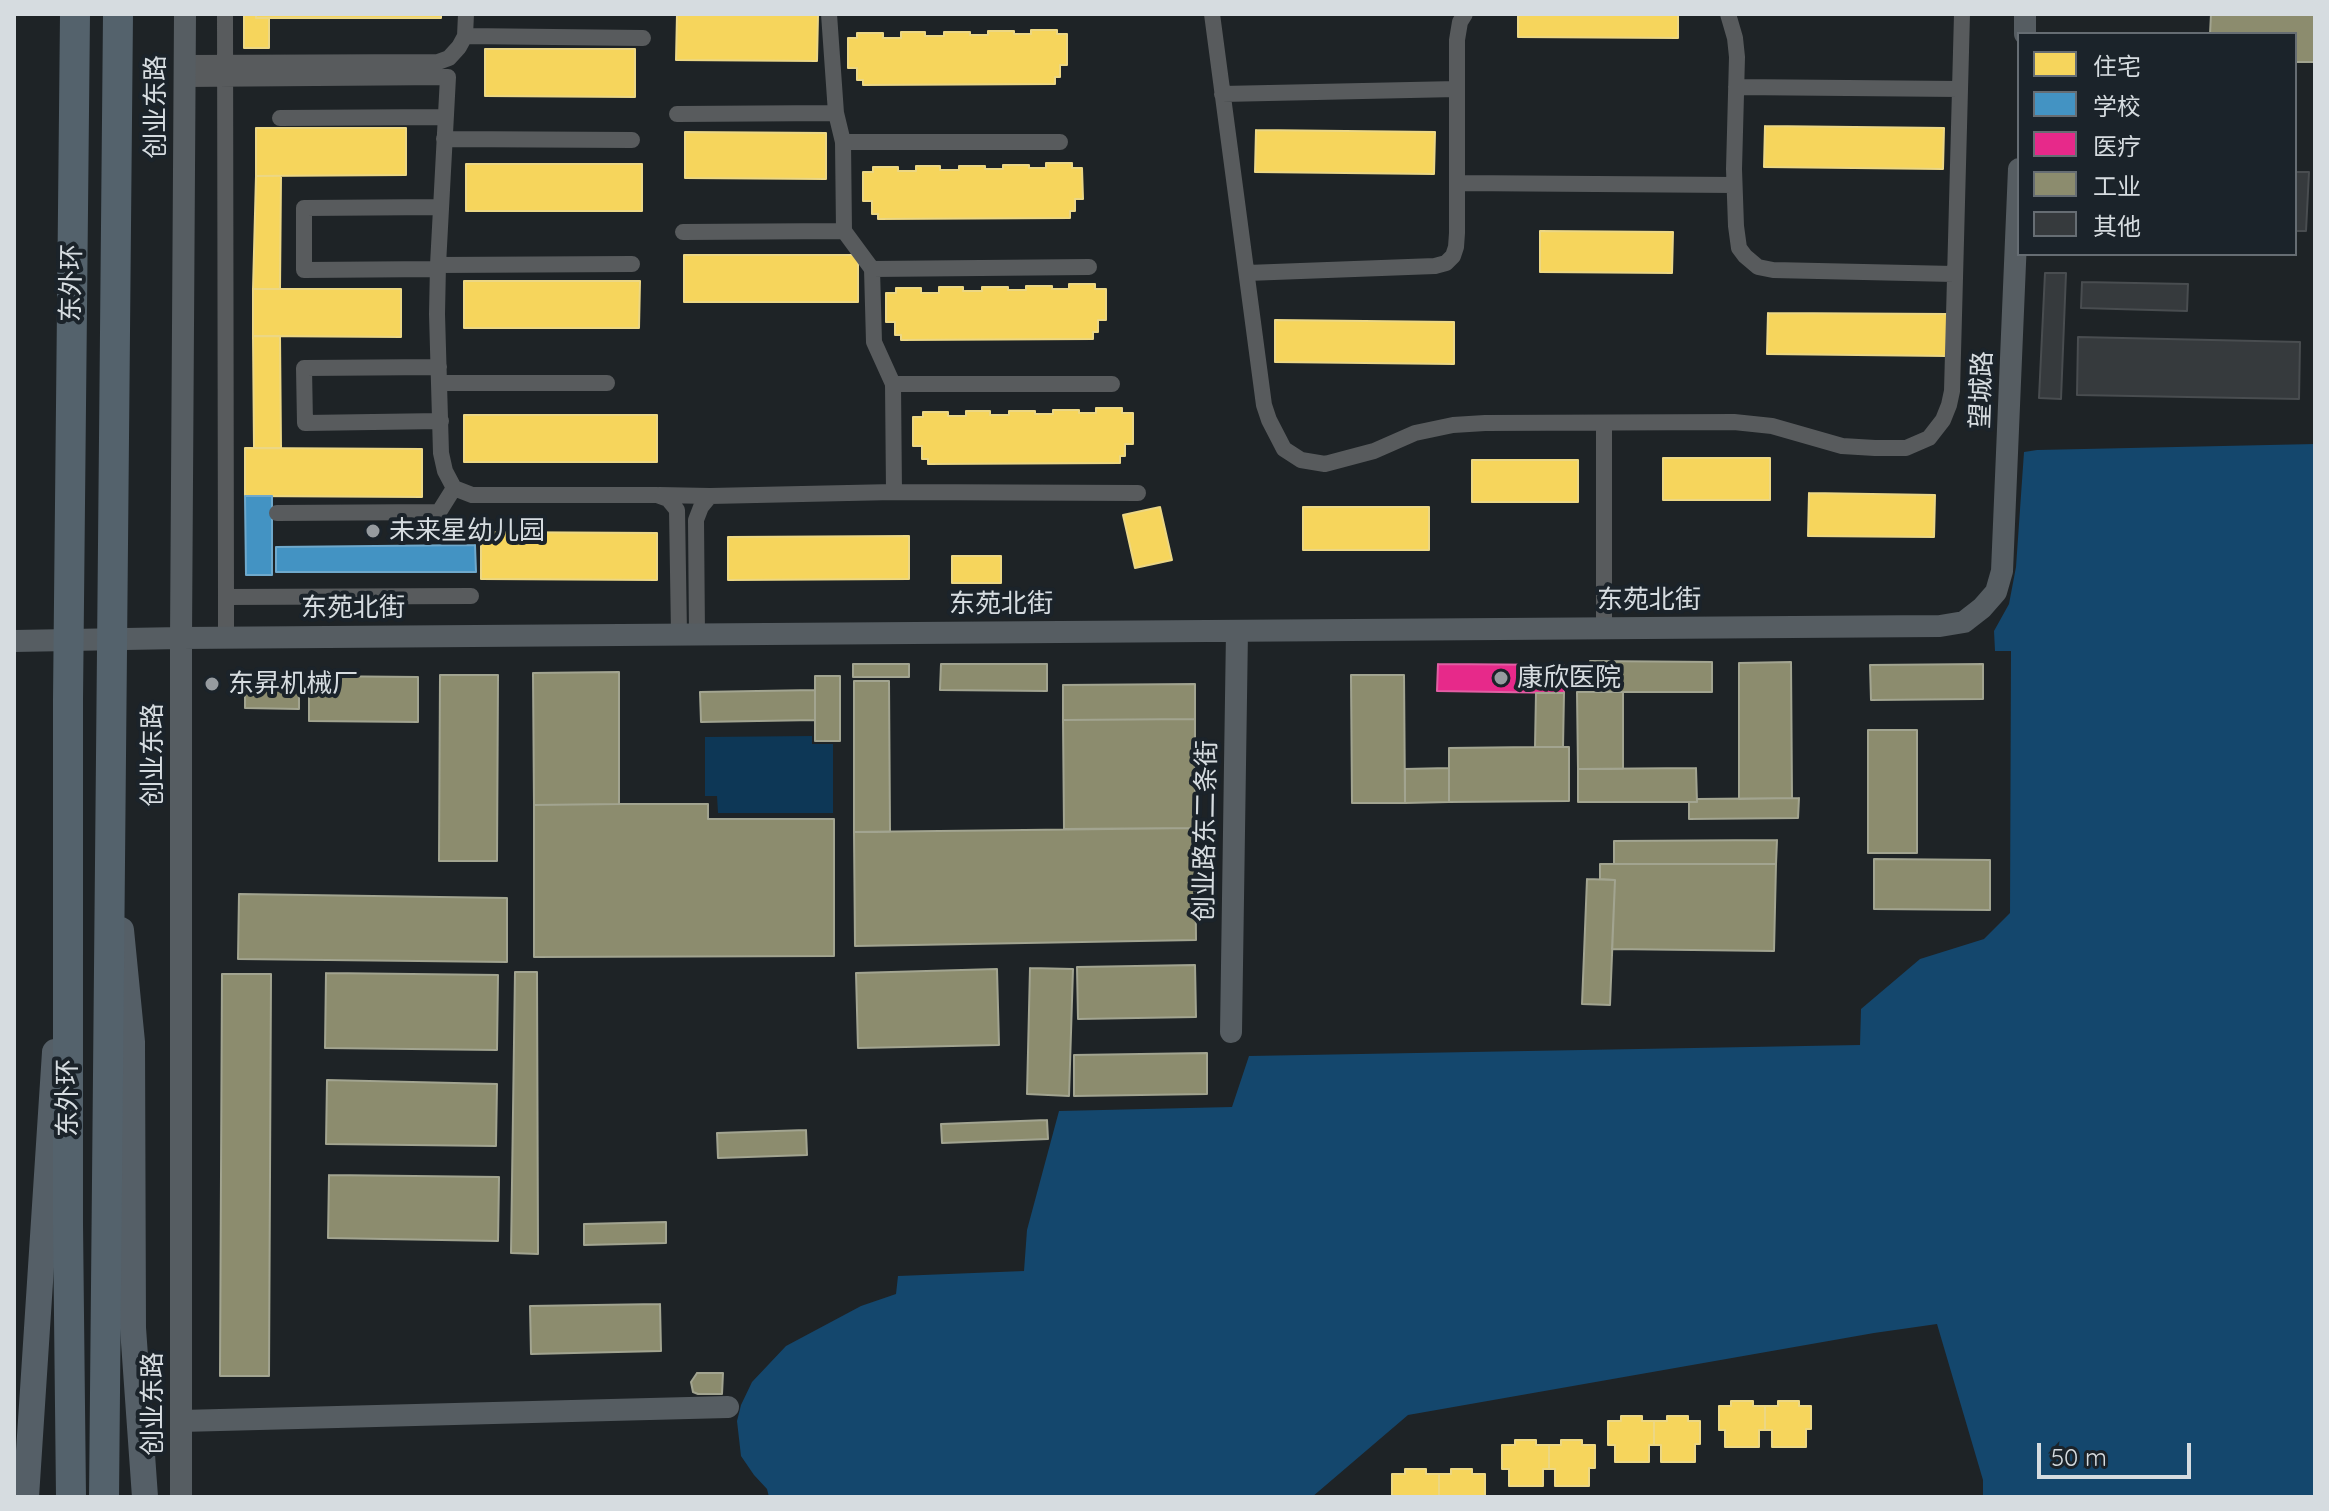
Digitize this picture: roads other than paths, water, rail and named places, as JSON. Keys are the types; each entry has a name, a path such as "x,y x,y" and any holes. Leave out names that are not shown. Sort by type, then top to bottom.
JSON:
{"highway":[{"name":"东外环","path":"71,1497 68,699 75,14"},
{"name":"东外环","path":"104,1497 118,14"}],"main road":[{"name":"创业东路","path":"181,1497 185,14"},
{"name":"望城路","path":"1982,608 1996,592 2002,571 2017,216"},
{"name":"东苑北街","path":"14,641 1940,626 1964,622 1982,608"},
{"name":"创业路东二条街","path":"1231,1032 1237,631"},
{"path":"111,836 132,1042 133,1328 145,1497"},
{"path":"26,1497 68,837"},
{"path":"181,1421 728,1407"}],"street":[{"path":"225,14 226,637"},
{"path":"185,71 438,62 449,58 459,47 465,36 466,14"},
{"path":"829,14 836,113 843,142 844,231 872,269 874,342 893,384 894,492"},
{"path":"1212,14 1264,405 1284,449 1301,460 1325,464 1374,451 1415,433 1453,425 1485,423 1734,422 1772,426 1842,446 1906,448 1929,438 1943,420 1952,391 1962,14"},
{"path":"1247,273 1435,266 1446,263 1453,256 1456,247 1457,40 1460,22 1465,14"},
{"path":"1728,14 1735,38 1734,185 1739,248 1745,256 1758,267 1773,270 1954,274"},
{"path":"465,36 643,38"},
{"path":"449,58 438,267 439,375 441,453 445,471 454,488 472,495 1138,493"},
{"path":"225,70 448,77"},
{"path":"1736,87 1959,89"},
{"path":"1222,94 1457,89"},
{"path":"677,114 836,113"},
{"path":"280,118 445,117"},
{"path":"444,139 632,140"},
{"path":"843,142 1060,142"},
{"path":"1457,183 1734,185"},
{"path":"441,207 304,208 304,270 632,264"},
{"path":"683,232 844,231"},
{"path":"872,269 1089,267"},
{"path":"441,421 305,423 304,368 607,383"},
{"path":"893,384 1112,384"},
{"path":"1604,423 1604,628"},
{"path":"277,513 439,512 454,488"},
{"path":"657,495 668,499 677,510 688,634"},
{"path":"688,634 696,520 710,496"},
{"path":"226,597 471,596"}],"place":[{"name":"未来星幼儿园","path":"373,531"},
{"name":"康欣医院","path":"1501,678"},
{"name":"东昇机械厂","path":"212,684"}]}
